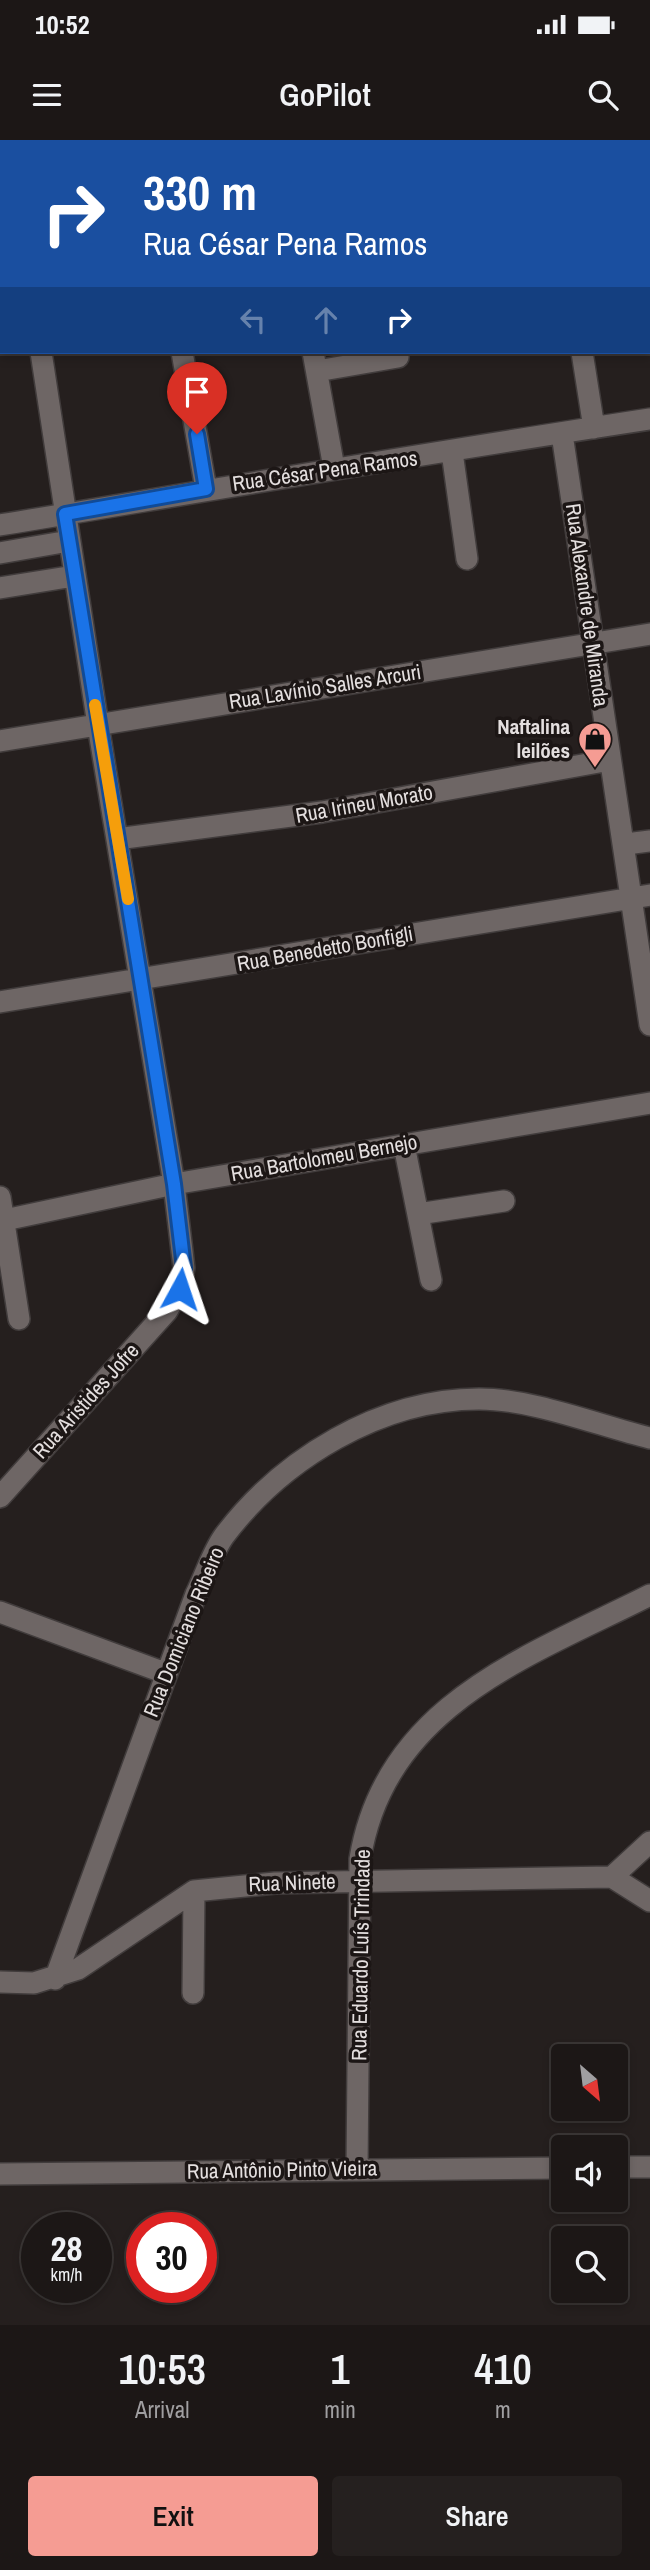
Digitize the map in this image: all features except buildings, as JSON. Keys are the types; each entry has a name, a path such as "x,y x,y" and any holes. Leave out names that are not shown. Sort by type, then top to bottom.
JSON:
{"street":[{"name":"Rua Aristides Jofre","path":"0,1497 167,1311 180,1289 184,1268 174,1184 74,576 41,354"},
{"path":"182,354 206,489"},
{"path":"582,354 594,428"},
{"path":"334,468 315,361 398,357"},
{"name":"Rua César Pena Ramos","path":"0,525 334,468 452,452 650,419"},
{"name":"Rua Alexandre de Miranda","path":"562,434 610,760 626,844 642,896 650,1025"},
{"path":"452,452 467,559"},
{"path":"0,553 69,541"},
{"path":"0,588 74,576"},
{"name":"Rua Lavínio Salles Arcuri","path":"0,741 650,634"},
{"name":"Rua Irineu Morato","path":"117,839 322,812 610,760"},
{"path":"626,844 650,841"},
{"name":"Rua Benedetto Bonfigli","path":"0,1002 642,896"},
{"name":"Rua Bartolomeu Bernejo","path":"2,1221 174,1184 650,1103"},
{"path":"404,1144 431,1280"},
{"path":"0,1197 19,1319"},
{"path":"418,1214 505,1201"},
{"name":"Rua Domiciano Ribeiro","path":"55,1979 165,1672 223,1538 260,1495 305,1458 360,1426 398,1412 441,1402 480,1399 523,1404 650,1438"},
{"name":"Rua Eduardo Luís Trindade","path":"357,2169 362,1881 360,1860 366,1824 387,1779 411,1743 436,1716 474,1686 650,1595"},
{"path":"0,1612 165,1672"},
{"path":"650,1842 612,1877 650,1901"},
{"name":"Rua Ninete","path":"0,1982 34,1983 55,1979 97,1959 194,1891 229,1885 612,1877"},
{"path":"193,1993 194,1891"},
{"path":"628,2167 650,2167"},
{"name":"Rua Antônio Pinto Vieira","path":"0,2174 551,2168"}],"slow traffic":[{"path":"95,705 128,899"}],"place":[{"name":"Naftalina leilões","path":"595,769"}],"route":[{"path":"180,1289 184,1268 174,1184 65,514 206,489 197,434"}]}
